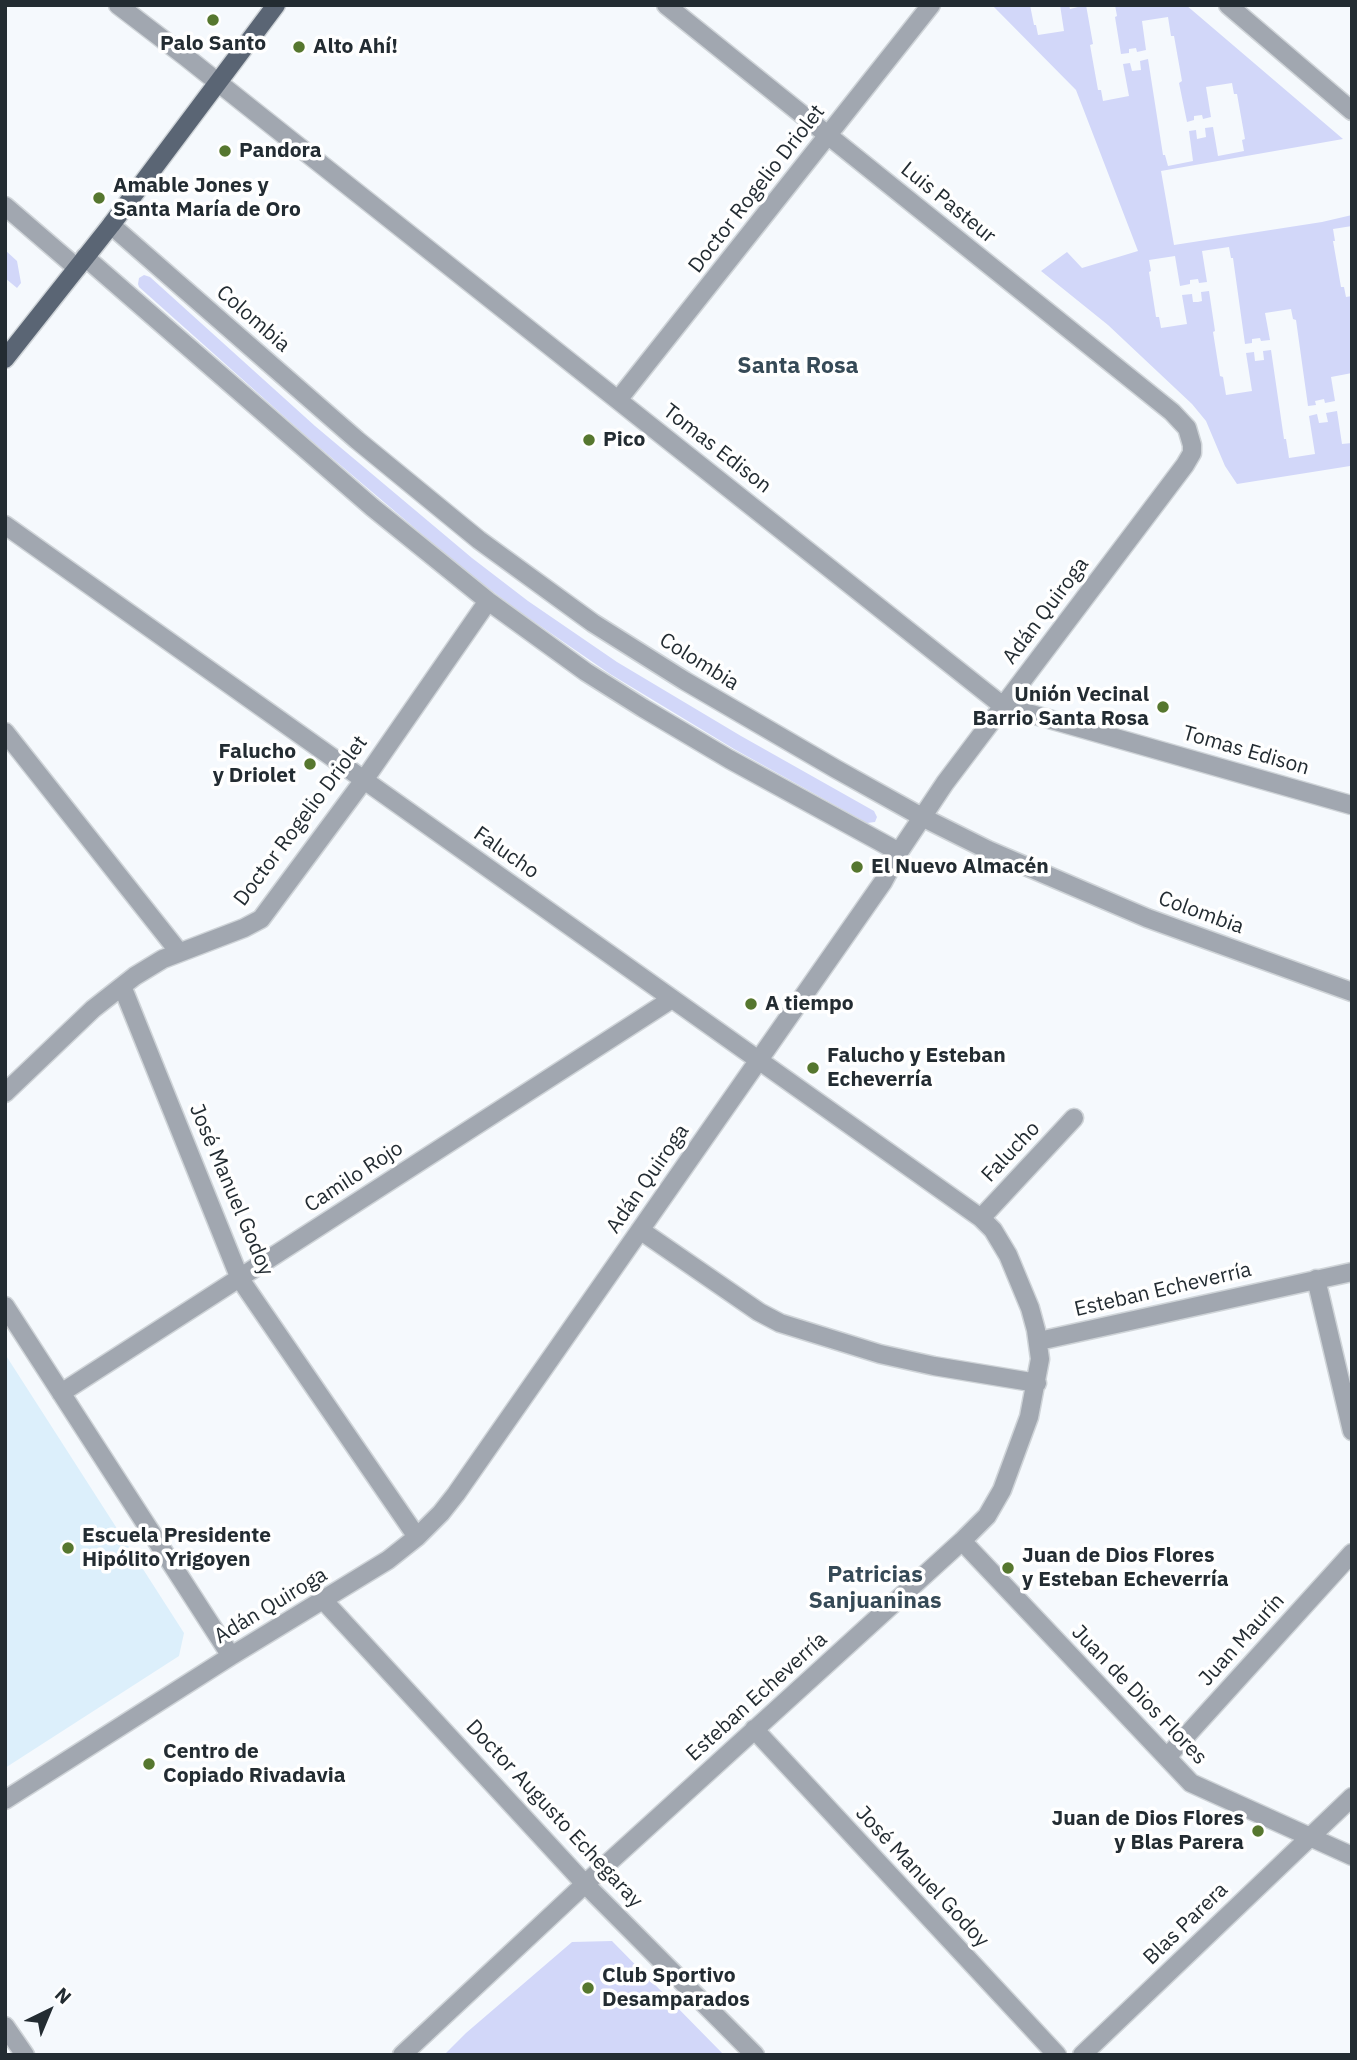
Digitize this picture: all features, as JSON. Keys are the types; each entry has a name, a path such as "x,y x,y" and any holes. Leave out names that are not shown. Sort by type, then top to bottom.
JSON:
{"main road":[{"path":"5,359 111,225 276,5"}],"street":[{"name":"Tomas Edison","path":"118,5 1003,706 1352,805"},
{"name":"Luis Pasteur","path":"666,5 1172,412 1187,428 1192,445"},
{"name":"Doctor Rogelio Driolet","path":"618,400 931,5"},
{"path":"1228,5 1352,111"},
{"path":"5,206 81,262 488,601 586,672 729,759 899,852"},
{"name":"Colombia","path":"111,225 357,440 518,570 593,623 685,681 922,817 988,850 1147,918 1352,992"},
{"name":"Adán Quiroga","path":"5,1800 388,1560 417,1537 456,1494 883,882 899,852 945,783 1185,465 1192,453 1192,445"},
{"name":"Falucho","path":"5,525 981,1217 993,1230 1008,1255 1030,1308 1039,1341"},
{"name":"Doctor Rogelio Driolet","path":"5,1093 93,1009 152,965 179,952 244,929 261,919 363,780 488,601"},
{"path":"5,732 179,952"},
{"path":"1352,797 1352,805"},
{"name":"José Manuel Godoy","path":"122,986 240,1279 417,1537"},
{"name":"Camilo Rojo","path":"61,1393 671,999"},
{"name":"Falucho","path":"981,1217 1074,1118"},
{"path":"640,1230 759,1312 780,1323 880,1354 934,1366 1037,1382"},
{"name":"Esteban Echeverría","path":"402,2055 986,1516 1002,1490 1030,1417 1040,1359 1039,1341 1352,1272"},
{"path":"1316,1279 1352,1431"},
{"path":"5,1306 231,1656"},
{"name":"Juan de Dios Flores","path":"962,1541 1191,1783 1352,1856"},
{"name":"Juan Maurín","path":"1167,1757 1352,1553"},
{"name":"Doctor Augusto Echegaray","path":"324,1601 585,1884 755,2055"},
{"name":"José Manuel Godoy","path":"754,1730 1057,2055"},
{"name":"Blas Parera","path":"1082,2055 1352,1797"},
{"path":"5,2026 25,2055"}],"shaded area":[{"path":"992,5 1030,5 1038,35 1064,31 1060,5 1069,5 1070,9 1086,5 1093,44 1090,45 1098,90 1101,90 1103,101 1129,96 1123,64 1130,63 1132,71 1141,70 1140,61 1148,59 1163,155 1168,166 1193,161 1189,131 1196,130 1197,139 1206,137 1205,128 1213,127 1218,156 1244,151 1242,140 1245,139 1237,94 1234,94 1232,83 1206,87 1211,117 1203,119 1202,115 1194,116 1194,120 1187,122 1174,36 1171,36 1168,17 1142,21 1146,50 1137,52 1136,48 1129,49 1129,53 1121,54 1115,5 1186,5 1343,139 1161,171 1174,245 1352,215 1352,226 1333,229 1341,287 1344,287 1346,297 1352,296 1352,373 1331,377 1335,401 1325,403 1324,399 1315,401 1316,405 1308,406 1296,320 1293,319 1291,309 1265,313 1270,340 1252,339 1252,343 1245,344 1233,258 1229,247 1202,251 1207,282 1190,280 1190,284 1180,286 1175,256 1149,260 1149,272 1156,317 1159,317 1161,328 1187,324 1182,295 1192,294 1193,302 1198,302 1202,301 1201,292 1209,291 1220,376 1223,377 1226,395 1252,391 1246,353 1254,352 1255,361 1264,360 1263,351 1271,350 1289,458 1315,454 1309,416 1317,414 1319,423 1328,422 1326,413 1337,411 1342,444 1352,443 1352,474 1350,466 1237,484 1225,466 1206,421 1192,404 1108,325 1041,271 1067,252 1082,268 1138,251 1076,90"},
{"path":"5,250 17,261 21,283 17,288 5,278"},
{"path":"144,275 150,277 315,426 472,558 528,601 617,662 874,811 877,817 875,822 867,823 734,749 610,674 520,612 463,569 306,436 139,287 139,278"},
{"name":"Escuela Presidente Hipólito Yrigoyen","path":"5,1354 184,1633 179,1656 5,1768"},
{"name":"Club Sportivo Desamparados","path":"612,1941 724,2055 444,2055 572,1942"}],"place":[{"name":"Palo Santo","path":"213,20"},
{"name":"Alto Ahí!","path":"299,47"},
{"name":"Pandora","path":"225,151"},
{"name":"Amable Jones y Santa María de Oro","path":"99,198"},
{"name":"Pico","path":"589,440"},
{"name":"Unión Vecinal Barrio Santa Rosa","path":"1163,707"},
{"name":"Falucho y Driolet","path":"310,764"},
{"name":"El Nuevo Almacén","path":"857,867"},
{"name":"A tiempo","path":"751,1004"},
{"name":"Falucho y Esteban Echeverría","path":"813,1068"},
{"name":"Escuela Presidente Hipólito Yrigoyen","path":"68,1548"},
{"name":"Juan de Dios Flores y Esteban Echeverría","path":"1008,1568"},
{"name":"Centro de Copiado Rivadavia","path":"149,1764"},
{"name":"Juan de Dios Flores y Blas Parera","path":"1258,1831"},
{"name":"Club Sportivo Desamparados","path":"588,1988"}],"district":[{"name":"Santa Rosa","path":"798,366"},
{"name":"Patricias Sanjuaninas","path":"875,1588"}]}
